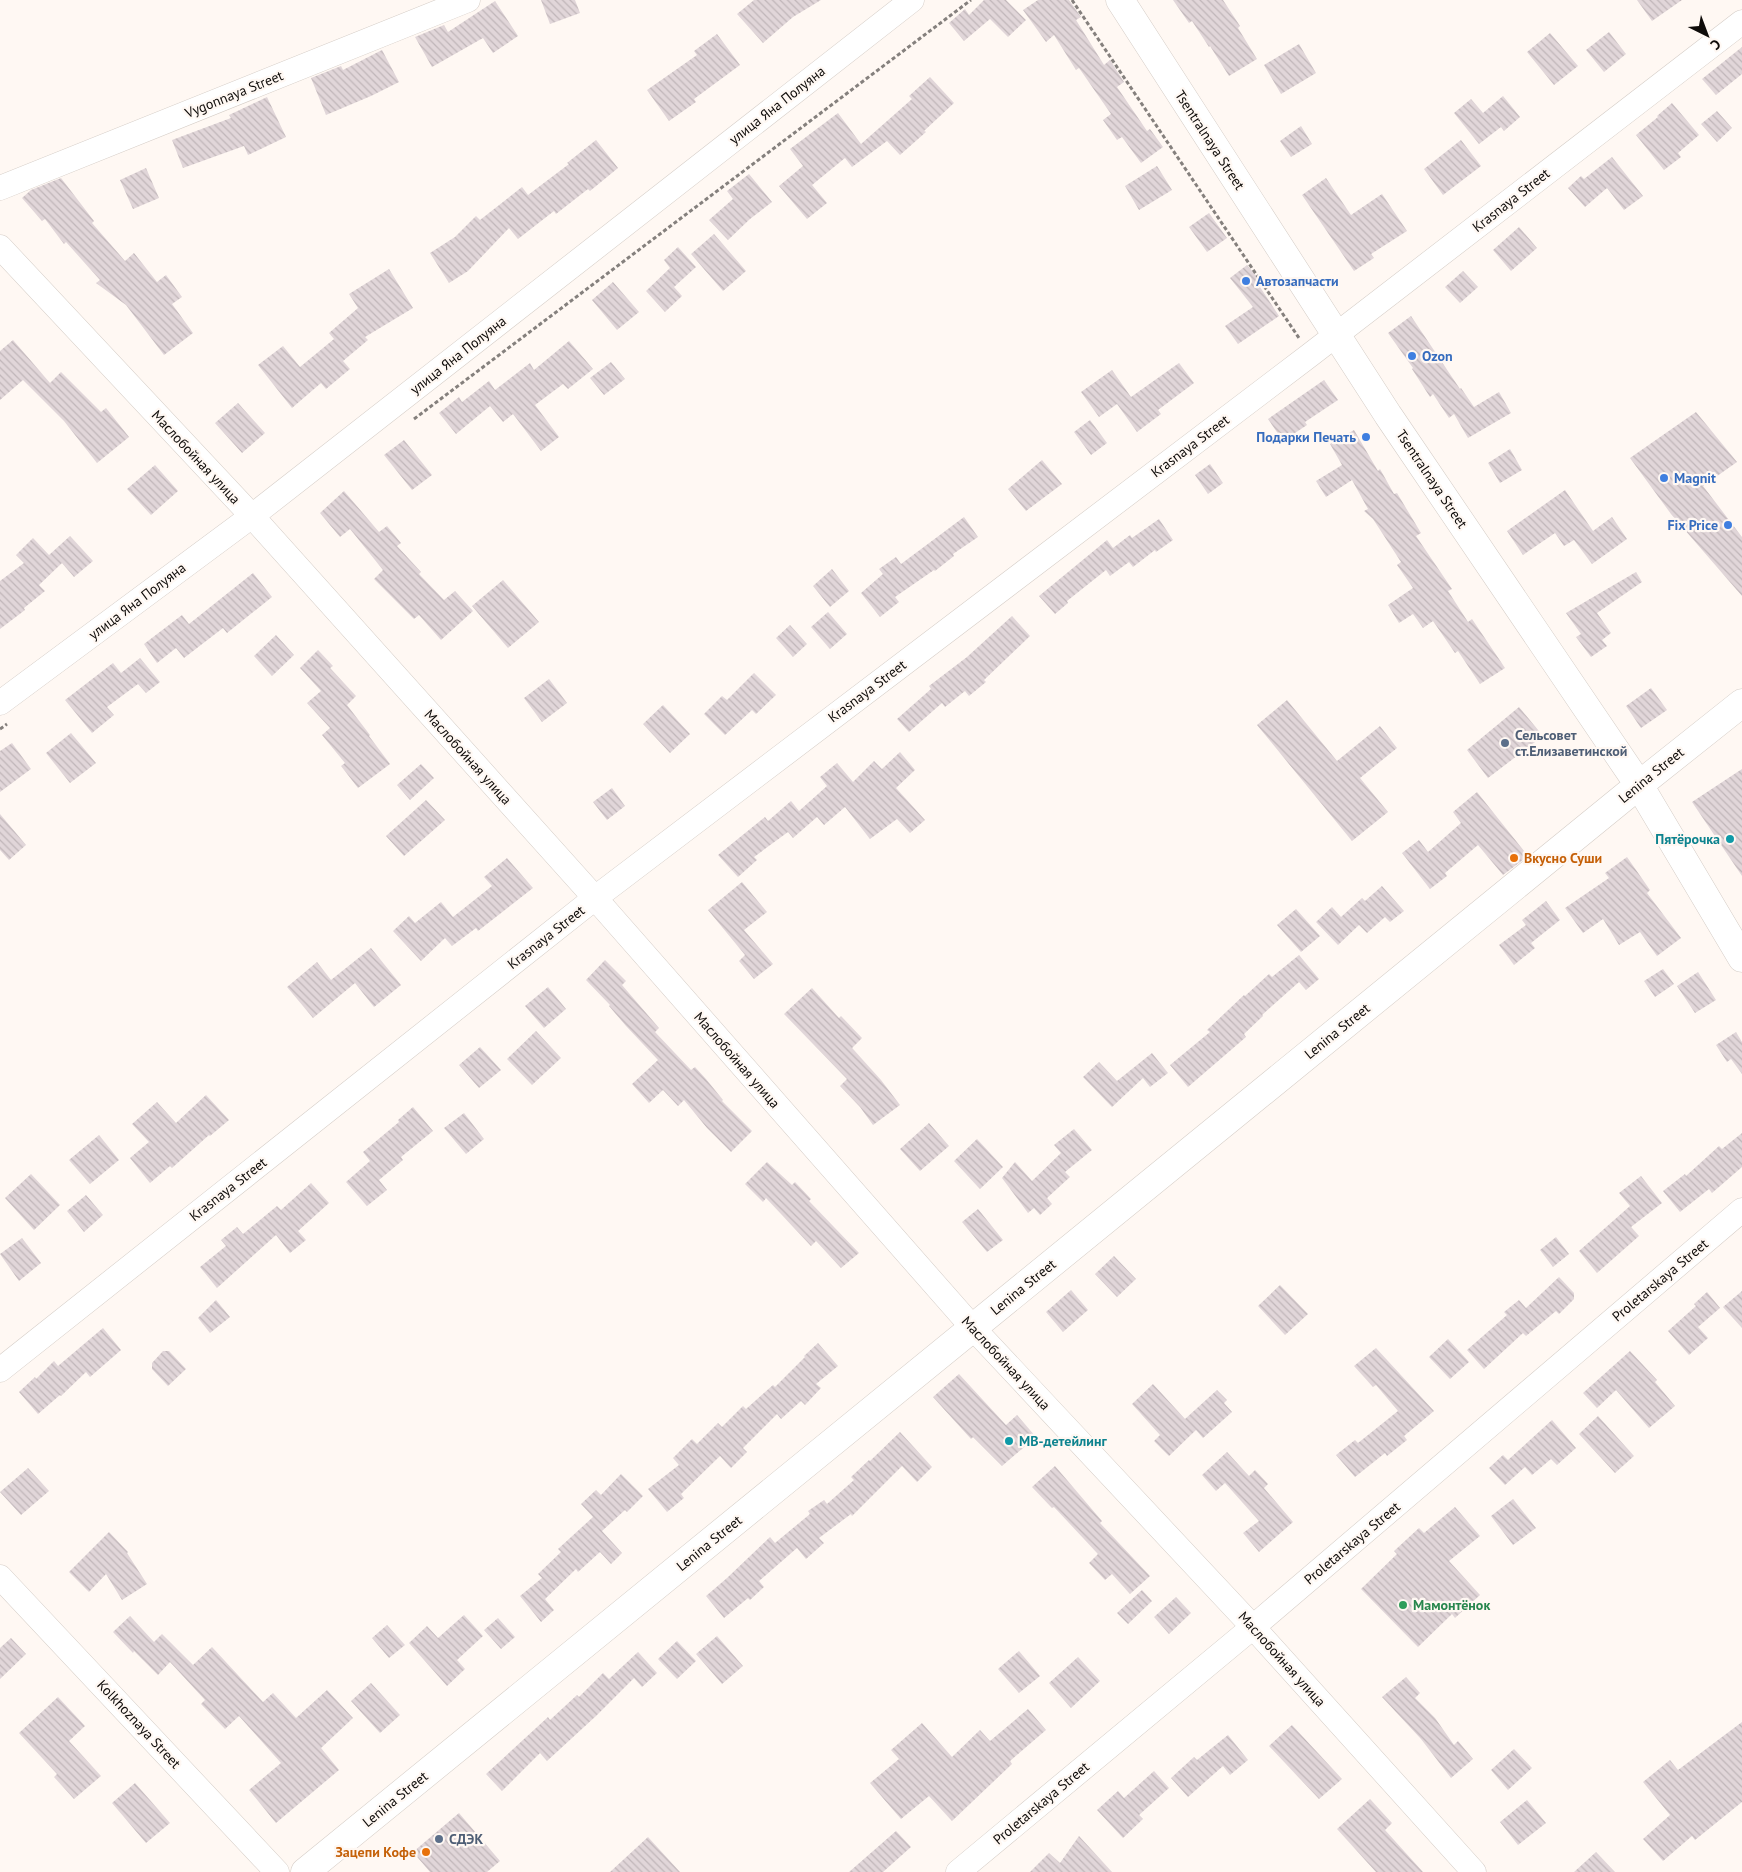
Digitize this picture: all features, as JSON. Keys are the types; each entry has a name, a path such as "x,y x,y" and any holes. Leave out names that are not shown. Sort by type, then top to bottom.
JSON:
{"street":[{"name":"Vygonnaya Street","path":"0,188 468,0"},
{"name":"улица Яна Полуяна","path":"4,713 252,516 912,0"},
{"name":"Tsentralnaya Street","path":"1120,0 1394,423 1639,784 1742,958"},
{"name":"Krasnaya Street","path":"0,1370 595,898 1310,355 1742,22"},
{"name":"Маслобойная улица","path":"0,247 252,516 595,898 973,1328 1253,1627 1474,1872"},
{"name":"Lenina Street","path":"305,1872 1639,784 1742,703"},
{"name":"Proletarskaya Street","path":"958,1872 1253,1627 1742,1210"},
{"name":"Kolkhoznaya Street","path":"0,1577 277,1872"}],"path":[{"path":"408,424 971,0"},
{"path":"1072,0 1310,355"},
{"path":"0,729 4,713"}],"building":[{"path":"541,0 575,0 580,13 550,24"},
{"path":"754,0 821,0 793,17 763,43 737,14"},
{"path":"984,0 1006,0 1026,20 1008,37 990,19 964,41 949,23 965,9 969,15"},
{"path":"1038,0 1069,0 1081,17 1076,20 1104,65 1110,60 1124,82 1117,87 1147,131 1150,129 1163,147 1141,163 1122,137 1117,140 1103,120 1111,114 1079,68 1076,70 1054,35 1046,42 1023,10"},
{"path":"1173,0 1223,0 1240,26 1238,28 1257,59 1229,76 1192,21 1189,23"},
{"path":"1637,0 1682,0 1652,21"},
{"path":"495,1 518,36 493,53 483,38 432,67 415,37 444,25 448,32"},
{"path":"1609,32 1626,54 1604,72 1586,50"},
{"path":"1550,33 1578,66 1554,85 1527,52"},
{"path":"717,34 740,65 694,99 696,102 669,121 647,90 697,55 694,51"},
{"path":"1299,44 1316,73 1281,94 1264,65"},
{"path":"1742,47 1742,74 1716,95 1702,79"},
{"path":"382,50 399,82 326,115 311,78 341,66 343,70"},
{"path":"930,77 954,103 900,155 887,141 852,167 845,158 812,185 827,203 807,219 779,186 803,166 790,149 838,113 861,144 912,99 909,96"},
{"path":"1503,96 1520,117 1504,131 1501,127 1479,144 1454,113 1471,99 1483,113"},
{"path":"267,97 286,137 248,155 244,146 183,168 172,140 231,118 229,115"},
{"path":"1672,103 1699,135 1678,153 1681,157 1664,170 1636,135"},
{"path":"1717,111 1732,128 1717,142 1701,124"},
{"path":"1301,126 1312,144 1291,157 1280,141"},
{"path":"596,140 618,168 590,191 588,189 556,214 554,211 518,239 509,228 468,271 449,283 430,253 455,237 476,216 480,220 522,187 528,195 569,164 567,163"},
{"path":"1461,140 1481,166 1443,195 1424,169"},
{"path":"1612,157 1643,196 1624,210 1607,188 1585,207 1568,188 1581,176 1584,179"},
{"path":"1157,166 1172,190 1139,210 1125,186"},
{"path":"146,168 159,198 133,209 120,180"},
{"path":"749,174 772,202 750,219 728,240 709,220 733,199 727,191"},
{"path":"61,178 94,221 92,223 125,261 134,253 157,282 166,275 182,297 172,304 193,333 164,355 126,305 96,283 100,280 66,242 64,244 45,219 42,221 22,198 31,190"},
{"path":"1326,178 1351,215 1382,194 1407,231 1371,254 1374,258 1354,271 1302,195"},
{"path":"1209,213 1227,238 1207,252 1189,227"},
{"path":"1519,227 1537,248 1511,271 1493,250"},
{"path":"714,234 746,271 723,291 691,254"},
{"path":"678,247 696,267 674,287 682,296 665,312 646,291 670,268 664,260"},
{"path":"1247,265 1263,284 1260,287 1279,316 1238,344 1225,326 1253,307 1230,278"},
{"path":"389,269 413,308 365,337 368,340 343,361 350,369 326,389 321,383 292,408 258,365 283,346 300,367 334,339 329,333 358,308 349,294"},
{"path":"1463,271 1478,287 1460,303 1445,287"},
{"path":"613,282 639,312 617,330 592,300"},
{"path":"1411,316 1474,407 1499,392 1511,413 1468,438 1454,414 1449,418 1433,394 1430,397 1413,368 1388,333"},
{"path":"13,340 50,383 61,372 101,412 106,408 129,437 97,463 64,421 23,380 0,400 0,351"},
{"path":"569,341 593,369 568,389 563,384 535,405 559,437 541,451 513,414 503,422 490,406 456,434 439,413 459,397 462,402 489,381 495,390 530,363 534,370"},
{"path":"611,362 625,379 604,395 590,378"},
{"path":"1179,363 1194,383 1158,410 1161,414 1137,432 1117,404 1099,417 1081,392 1112,370 1131,397"},
{"path":"1324,380 1338,400 1305,422 1307,425 1283,441 1268,419"},
{"path":"238,403 265,433 242,453 215,423"},
{"path":"1696,412 1737,462 1703,486 1742,537 1742,596 1671,514 1630,458"},
{"path":"1090,420 1107,443 1091,455 1074,432"},
{"path":"1354,430 1378,471 1380,469 1394,494 1397,493 1421,533 1416,536 1452,589 1448,591 1468,622 1472,619 1505,668 1480,684 1458,651 1455,653 1433,621 1423,628 1413,614 1399,623 1388,605 1413,588 1397,565 1401,562 1373,519 1364,511 1368,509 1352,480 1326,497 1316,481 1342,465 1330,444"},
{"path":"404,440 432,475 412,490 384,455"},
{"path":"1510,449 1522,470 1500,483 1488,463"},
{"path":"1042,460 1062,484 1026,511 1008,489"},
{"path":"1210,464 1223,483 1208,494 1195,475"},
{"path":"155,465 178,491 151,515 127,489"},
{"path":"1565,490 1593,531 1612,517 1627,539 1592,564 1574,540 1564,546 1555,533 1523,555 1507,531"},
{"path":"344,491 379,532 387,526 401,543 397,546 421,572 419,574 444,600 455,591 473,611 441,640 419,615 414,619 374,579 383,570 350,529 340,537 320,513"},
{"path":"964,517 978,537 953,554 954,556 935,571 895,597 899,602 880,617 861,593 883,574 879,569 896,557 901,564"},
{"path":"1159,519 1173,540 1156,552 1155,550 1133,567 1129,562 1110,576 1106,570 1067,601 1068,603 1055,614 1039,596 1107,540 1113,548 1130,535 1132,538"},
{"path":"70,536 93,561 74,577 62,563 39,585 45,591 24,608 25,610 0,629 0,581 24,563 16,555 33,538 49,555"},
{"path":"832,569 849,591 830,607 813,586"},
{"path":"1636,572 1642,582 1597,613 1611,633 1602,640 1607,646 1591,657 1576,637 1581,634 1566,613"},
{"path":"253,573 272,597 227,633 223,628 184,658 176,648 157,663 144,644 182,615 189,624"},
{"path":"503,580 539,622 508,648 472,606"},
{"path":"828,612 847,634 830,649 811,627"},
{"path":"1012,616 1030,636 984,680 986,682 969,696 965,691 945,707 942,703 909,732 897,719 931,689 929,686 967,657"},
{"path":"790,625 807,644 793,657 776,638"},
{"path":"276,635 294,655 272,676 254,656"},
{"path":"318,650 333,666 330,668 356,696 347,705 390,764 358,788 341,766 345,763 322,735 330,728 307,703 321,691 300,668"},
{"path":"140,658 160,682 146,693 138,684 107,707 114,715 92,733 65,700 113,663 121,673"},
{"path":"754,673 776,695 756,714 752,710 725,735 704,714 722,696 727,700"},
{"path":"549,679 567,703 542,722 524,698"},
{"path":"1651,688 1667,710 1641,728 1626,706"},
{"path":"1287,700 1337,761 1380,726 1397,748 1360,778 1388,812 1352,841 1257,725"},
{"path":"663,705 690,734 670,753 643,724"},
{"name":"Сельсовет ст.Елизаветинской","path":"1519,707 1543,736 1488,778 1467,750"},
{"path":"71,733 96,763 70,783 46,753"},
{"path":"12,743 31,769 0,792 0,751"},
{"path":"900,752 915,770 896,788 925,820 910,833 897,819 870,839 845,807 824,825 817,817 793,838 788,832 754,857 757,860 738,877 718,855 765,817 768,821 791,801 799,811 827,786 820,777 837,763 853,782 874,761 882,769"},
{"path":"421,764 434,778 410,800 397,785"},
{"name":"Пятёрочка","path":"1742,769 1742,876 1692,802"},
{"path":"612,788 625,806 607,820 593,802"},
{"path":"1477,792 1528,856 1503,875 1478,845 1445,873 1447,876 1430,889 1402,853 1419,840 1428,852 1461,823 1453,812"},
{"path":"426,800 445,820 404,856 386,836"},
{"path":"0,814 26,845 9,860 0,850"},
{"path":"1627,857 1650,890 1647,893 1681,938 1657,956 1640,932 1619,945 1603,919 1583,933 1565,908 1609,878 1605,873"},
{"path":"507,858 533,888 478,931 476,928 452,946 445,938 421,961 393,931 409,916 415,923 441,902 453,917 492,886 484,877"},
{"path":"742,882 767,912 744,930 773,964 754,979 739,961 745,955 708,910"},
{"path":"1382,886 1404,911 1390,922 1385,917 1367,933 1359,925 1338,945 1316,922 1332,907 1341,917 1362,898 1365,901"},
{"path":"1546,901 1560,920 1531,943 1535,948 1514,965 1499,945 1526,925 1522,920"},
{"path":"1296,909 1320,936 1301,952 1277,925"},
{"path":"371,948 401,985 374,1007 355,983 313,1018 287,987 317,962 331,980"},
{"path":"1299,955 1319,979 1306,990 1299,982 1262,1015 1244,1034 1246,1037 1188,1087 1170,1065 1210,1032 1207,1030 1244,995 1269,974 1272,977"},
{"path":"605,960 626,981 622,985 659,1028 655,1032 691,1070 695,1067 722,1101 752,1131 731,1152 707,1128 684,1100 678,1106 663,1090 649,1103 632,1084 658,1060 586,980"},
{"path":"1663,969 1674,984 1655,997 1644,981"},
{"path":"1698,972 1716,1000 1695,1013 1677,986"},
{"path":"548,987 566,1009 544,1028 525,1006"},
{"path":"812,988 839,1018 841,1016 862,1038 852,1048 881,1080 900,1105 873,1125 860,1107 840,1086 847,1079 784,1014"},
{"path":"536,1031 561,1058 532,1085 507,1059"},
{"path":"1736,1032 1742,1042 1742,1074 1731,1059 1727,1062 1716,1045"},
{"path":"480,1047 501,1070 479,1088 459,1065"},
{"path":"1152,1053 1168,1073 1150,1087 1143,1078 1112,1107 1083,1077 1099,1062 1117,1081"},
{"path":"206,1095 229,1120 172,1168 170,1166 150,1183 130,1158 149,1142 132,1124 157,1102 176,1123"},
{"path":"413,1107 433,1131 401,1157 403,1160 379,1180 387,1190 367,1206 346,1182 370,1161 363,1152 399,1122 398,1120"},
{"path":"464,1113 484,1139 466,1154 444,1128"},
{"path":"929,1123 949,1146 920,1171 900,1149"},
{"path":"1074,1129 1092,1150 1065,1172 1070,1177 1047,1198 1052,1204 1040,1215 1034,1208 1028,1213 1002,1178 1015,1162 1032,1181 1061,1153 1054,1145"},
{"path":"1742,1133 1742,1167 1712,1193 1709,1189 1680,1212 1663,1191 1685,1174 1686,1176 1719,1146 1722,1149"},
{"path":"99,1135 119,1160 90,1184 69,1160"},
{"path":"977,1139 1003,1167 980,1189 954,1161"},
{"path":"767,1162 792,1185 795,1182 811,1199 809,1201 859,1253 841,1268 816,1241 811,1246 766,1198 763,1202 745,1184"},
{"path":"31,1174 60,1205 34,1230 5,1198"},
{"path":"1641,1176 1662,1203 1631,1227 1639,1236 1597,1273 1579,1251 1630,1206 1619,1193"},
{"path":"311,1183 329,1203 298,1231 306,1240 290,1253 276,1235 217,1288 200,1267 226,1246 221,1240 237,1227 243,1234 277,1206 281,1210"},
{"path":"86,1195 103,1215 84,1232 67,1211"},
{"path":"978,1209 1003,1240 987,1252 962,1222"},
{"path":"1556,1237 1569,1254 1553,1267 1540,1250"},
{"path":"22,1238 41,1263 19,1281 0,1254"},
{"path":"1114,1256 1136,1279 1117,1297 1095,1274"},
{"path":"1559,1277 1574,1293 1574,1299 1559,1314 1556,1311 1526,1336 1523,1333 1484,1369 1467,1350 1507,1315 1504,1312 1519,1300 1526,1308"},
{"path":"1280,1285 1308,1314 1285,1335 1258,1306"},
{"path":"1071,1290 1088,1310 1063,1332 1046,1312"},
{"path":"1742,1291 1742,1328 1723,1307"},
{"path":"1707,1292 1720,1308 1698,1327 1708,1338 1689,1355 1668,1331 1696,1306 1694,1304"},
{"path":"216,1300 230,1317 210,1333 198,1318"},
{"path":"103,1328 121,1350 90,1377 86,1372 61,1396 38,1414 19,1392 35,1377 36,1379 54,1361 58,1366"},
{"path":"1448,1339 1469,1362 1450,1379 1429,1357"},
{"path":"818,1343 838,1366 816,1384 821,1388 805,1405 801,1401 781,1419 777,1414 743,1448 747,1452 731,1468 720,1456 681,1494 684,1498 667,1512 648,1489 679,1465 673,1458 692,1439 697,1444 718,1423 722,1427 743,1406 746,1409 773,1385 775,1387"},
{"path":"1376,1348 1434,1411 1404,1436 1407,1440 1387,1456 1385,1453 1355,1477 1336,1455 1355,1440 1358,1443 1398,1411 1376,1385 1373,1387 1354,1366"},
{"path":"163,1351 169,1351 186,1369 168,1386 152,1369 152,1363"},
{"path":"1630,1351 1657,1380 1655,1382 1675,1406 1649,1428 1616,1390 1597,1408 1583,1393"},
{"path":"959,1374 1006,1425 1017,1415 1036,1437 1002,1466 973,1437 971,1439 933,1397"},
{"path":"1153,1384 1185,1419 1217,1390 1227,1400 1224,1403 1232,1412 1203,1438 1196,1430 1169,1456 1154,1441 1160,1435 1132,1404"},
{"path":"1598,1416 1634,1456 1615,1473 1579,1434"},
{"path":"1552,1420 1576,1448 1557,1465 1551,1459 1532,1475 1525,1467 1505,1485 1489,1468 1503,1455 1508,1460"},
{"path":"900,1432 932,1467 917,1482 902,1466 852,1516 851,1514 819,1538 824,1543 806,1559 797,1548 759,1581 764,1587 750,1600 748,1598 724,1618 706,1596 770,1537 775,1543 810,1514 808,1511 824,1500 827,1504 854,1480 851,1477"},
{"path":"1227,1452 1249,1476 1255,1470 1268,1484 1264,1488 1293,1522 1259,1552 1243,1533 1259,1521 1225,1483 1216,1491 1202,1475"},
{"path":"1055,1466 1102,1521 1100,1523 1150,1576 1130,1594 1112,1574 1105,1580 1089,1563 1098,1554 1054,1507 1052,1508 1032,1487"},
{"path":"28,1468 49,1491 21,1515 0,1492"},
{"path":"621,1474 643,1496 627,1512 625,1510 602,1531 622,1553 611,1564 600,1552 578,1572 576,1569 545,1599 554,1610 541,1622 520,1596 542,1578 538,1574 561,1552 558,1549 593,1517 581,1504 596,1490 601,1495"},
{"path":"1513,1499 1536,1528 1513,1545 1491,1516"},
{"path":"1455,1507 1480,1536 1449,1561 1480,1595 1455,1618 1452,1614 1418,1647 1361,1589 1397,1554 1394,1551 1419,1528 1424,1533"},
{"path":"109,1532 128,1552 147,1584 122,1600 106,1574 89,1592 69,1572"},
{"path":"1142,1590 1152,1601 1128,1624 1117,1613"},
{"path":"1176,1597 1191,1613 1169,1634 1154,1617"},
{"path":"464,1615 483,1636 457,1660 465,1669 447,1686 409,1643 427,1626 438,1638"},
{"path":"130,1616 154,1642 162,1634 193,1665 212,1647 263,1702 273,1693 296,1718 327,1690 353,1718 321,1748 339,1770 276,1823 249,1790 281,1763 239,1716 225,1729 201,1704 205,1700 170,1662 158,1675 134,1651 133,1653 113,1632"},
{"path":"498,1618 515,1637 501,1649 484,1630"},
{"path":"387,1625 405,1645 389,1658 372,1638"},
{"path":"717,1636 743,1666 722,1684 696,1654"},
{"path":"11,1638 26,1654 0,1679 0,1648"},
{"path":"677,1641 696,1661 677,1679 658,1659"},
{"path":"1019,1651 1040,1676 1019,1693 998,1669"},
{"path":"638,1652 657,1673 642,1687 634,1678 547,1761 540,1753 502,1791 486,1774 548,1717 550,1720 577,1695 579,1697 603,1673 609,1679"},
{"path":"1078,1657 1100,1681 1071,1708 1049,1683"},
{"path":"1406,1677 1420,1693 1415,1698 1435,1718 1454,1745 1458,1741 1473,1759 1451,1778 1421,1739 1382,1697"},
{"path":"371,1683 400,1715 380,1733 351,1701"},
{"path":"58,1697 85,1726 69,1741 101,1776 74,1799 54,1777 57,1774 19,1733"},
{"path":"1028,1709 1046,1730 1010,1761 1012,1764 952,1821 929,1796 901,1819 870,1783 899,1759 891,1750 922,1723 952,1757 980,1730 990,1741"},
{"path":"1742,1722 1742,1802 1695,1840 1692,1836 1663,1861 1643,1839 1670,1815 1643,1782 1670,1760 1678,1770"},
{"path":"1292,1725 1342,1779 1319,1799 1269,1746"},
{"path":"1228,1735 1248,1760 1230,1775 1223,1766 1188,1797 1171,1778 1194,1757 1197,1760"},
{"path":"1514,1749 1532,1768 1508,1790 1491,1770"},
{"path":"1154,1771 1169,1788 1139,1815 1143,1819 1123,1838 1097,1810 1118,1791 1124,1798"},
{"path":"135,1783 170,1823 146,1843 112,1803"},
{"path":"1370,1799 1392,1823 1385,1830 1423,1872 1376,1872 1337,1829"},
{"path":"1527,1800 1546,1823 1518,1845 1500,1822"},
{"path":"459,1813 500,1861 487,1872 430,1872 413,1852"},
{"path":"896,1831 911,1847 883,1872 849,1872"},
{"path":"1079,1836 1112,1872 1030,1872 1049,1853 1060,1863"},
{"path":"648,1837 680,1872 610,1872"},
{"path":"1596,1852 1615,1872 1574,1872"}],"place":[{"name":"Автозапчасти","path":"1246,281"},
{"name":"Ozon","path":"1412,356"},
{"name":"Подарки Печать","path":"1366,437"},
{"name":"Magnit","path":"1664,478"},
{"name":"Fix Price","path":"1728,525"},
{"name":"Сельсовет ст.Елизаветинской","path":"1505,743"},
{"name":"Пятёрочка","path":"1730,839"},
{"name":"Вкусно Суши","path":"1514,858"},
{"name":"MB-детейлинг","path":"1009,1441"},
{"name":"Мамонтёнок","path":"1403,1605"},
{"name":"СДЭК","path":"439,1839"},
{"name":"Зацепи Кофе","path":"426,1852"}]}
